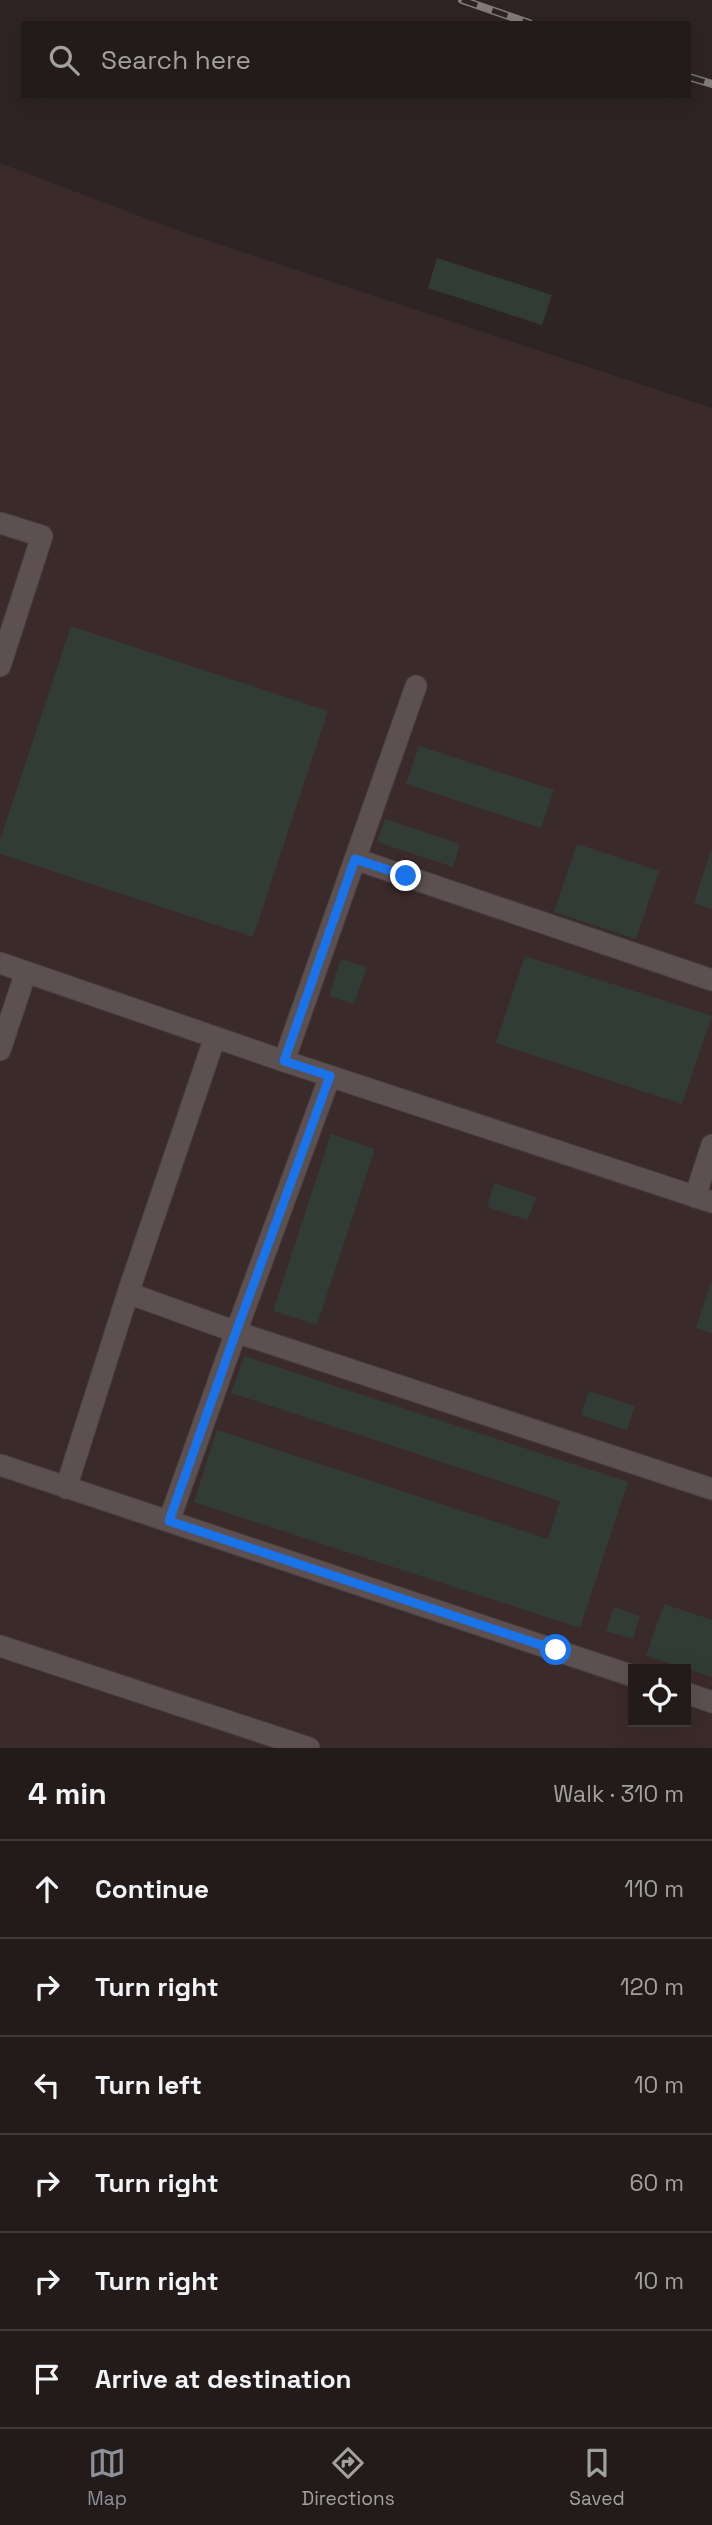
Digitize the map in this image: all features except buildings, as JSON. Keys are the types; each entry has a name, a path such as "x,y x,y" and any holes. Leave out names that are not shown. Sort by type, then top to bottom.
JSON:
{"lane":[{"path":"0,523 43,537 0,666"},
{"path":"284,1061 416,686"},
{"path":"355,859 712,980"},
{"path":"0,964 704,1200 712,1145"},
{"path":"0,1050 26,972"},
{"path":"66,1488 128,1293 215,1037"},
{"path":"169,1521 330,1076"},
{"path":"128,1293 236,1332 712,1489"},
{"path":"0,1465 628,1674"},
{"path":"0,1646 309,1748"},
{"path":"691,1695 712,1702"}],"shaded area":[{"path":"0,163 179,231 712,408 712,1748 0,1748"}],"railway":[{"path":"462,0 523,21"},
{"path":"691,78 712,84"}],"route":[{"path":"406,876 355,859 284,1061 330,1076 169,1521 556,1650"}]}
